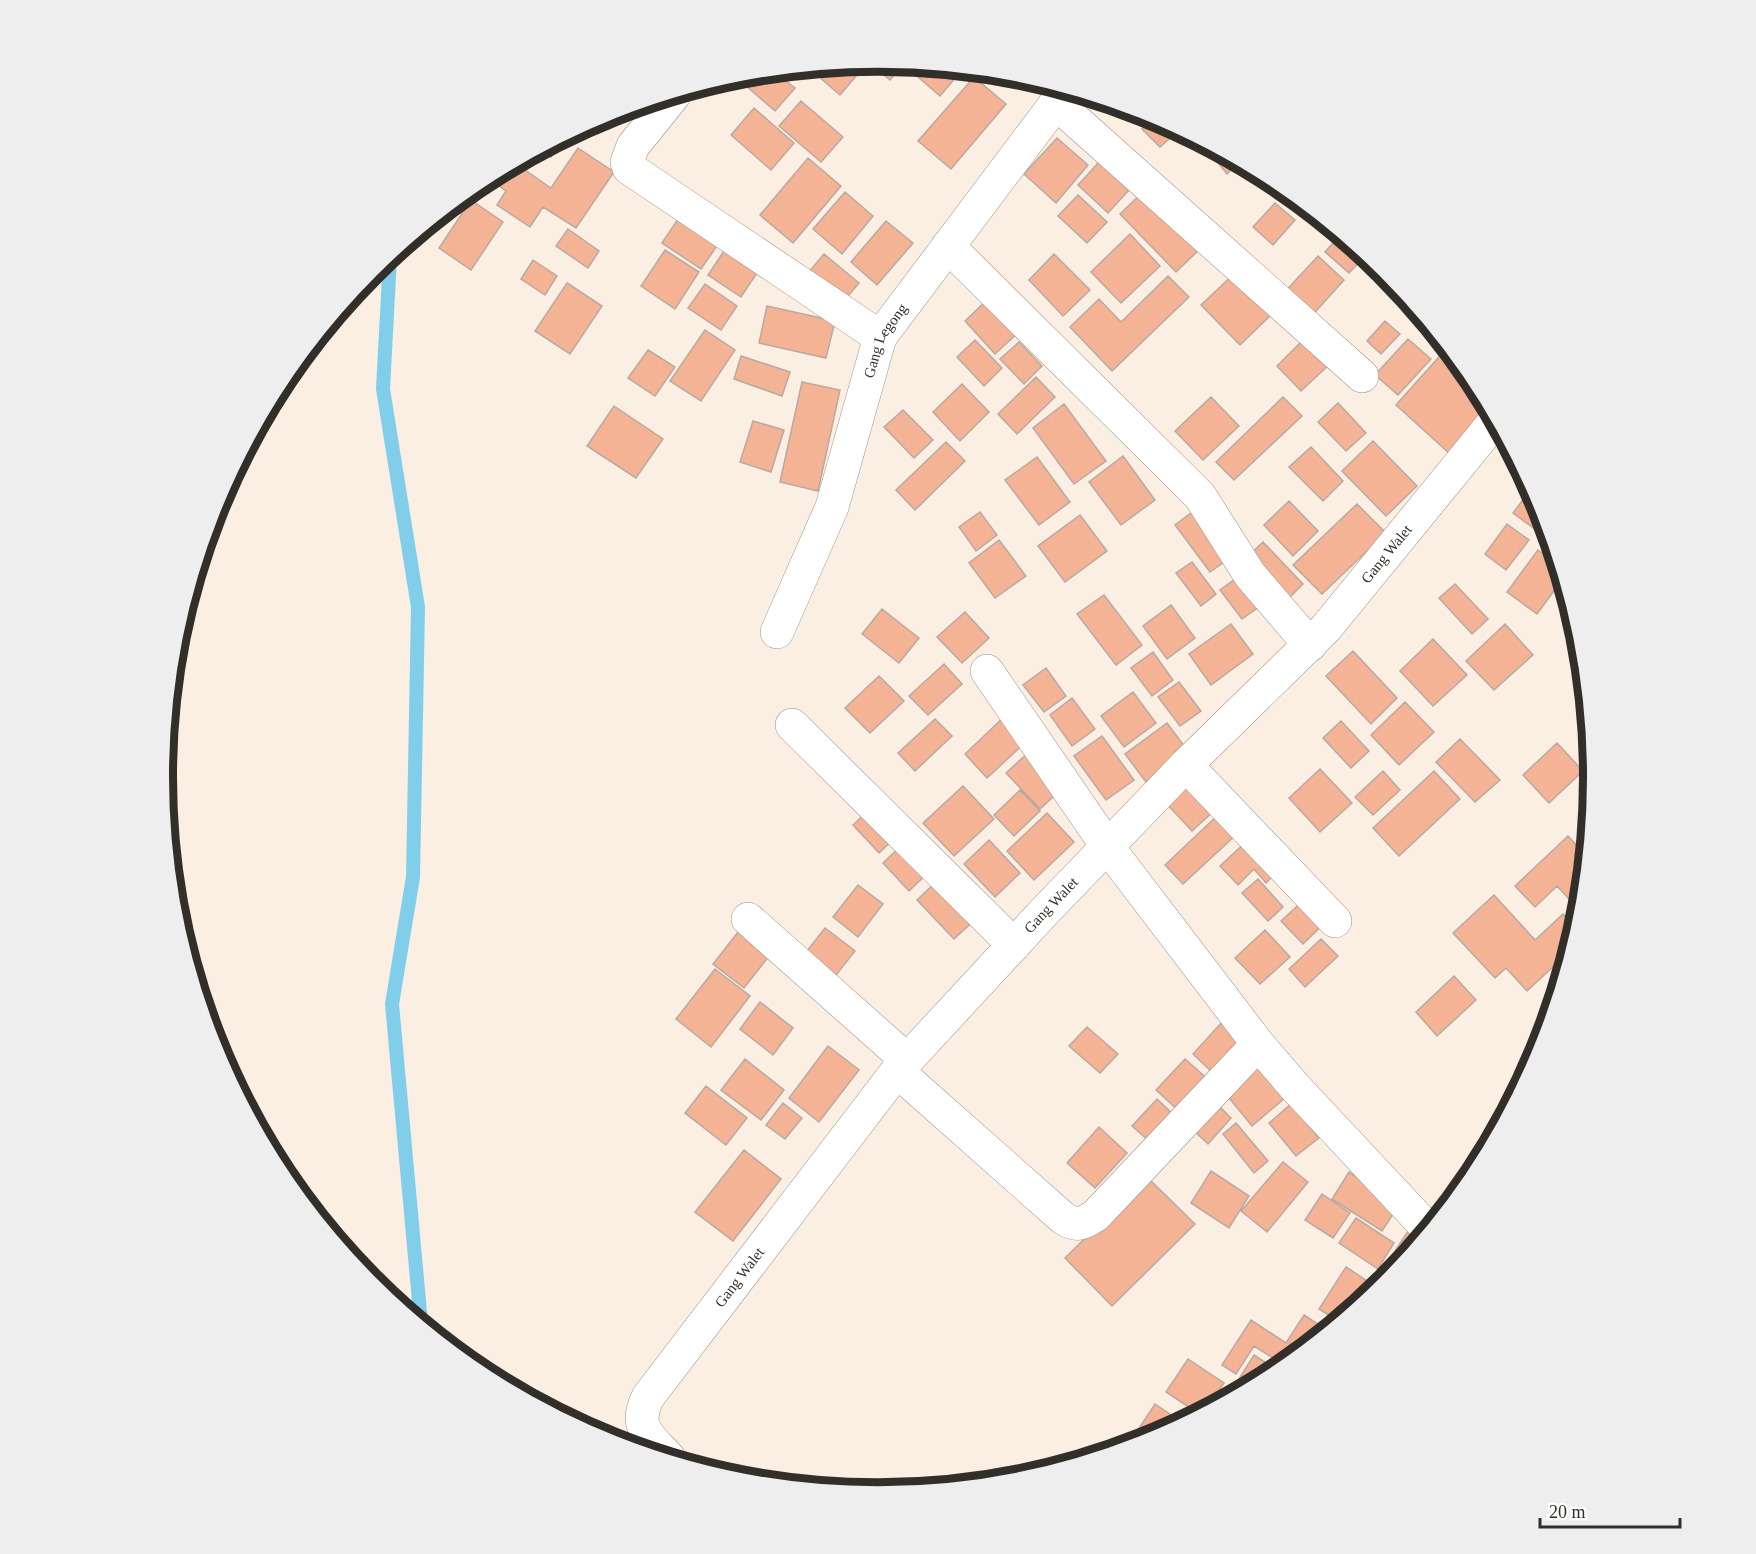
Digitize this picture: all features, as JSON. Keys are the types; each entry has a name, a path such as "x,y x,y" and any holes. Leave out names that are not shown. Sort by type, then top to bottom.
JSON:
{"street":[{"path":"1061,96 1362,376"},
{"name":"Gang Legong","path":"777,632 832,507 880,337 1061,96"},
{"path":"666,105 633,146 627,162 629,168 880,337"},
{"path":"948,246 1200,496 1250,575 1310,645"},
{"name":"Gang Walet","path":"660,1447 643,1429 642,1410 648,1398 902,1066 1107,846 1326,628 1490,428"},
{"path":"987,671 1107,846 1258,1044 1295,1087 1423,1224"},
{"path":"792,725 1014,945"},
{"path":"1186,765 1335,921"},
{"path":"748,919 1068,1221 1083,1224 1096,1215 1258,1044"}],"building":[{"path":"881,72 896,73 890,80"},
{"path":"859,73 840,95 817,75"},
{"path":"914,74 956,77 940,96"},
{"path":"783,78 795,88 775,111 745,85"},
{"path":"973,78 1006,104 951,169 918,141"},
{"path":"801,101 843,137 821,162 779,126"},
{"path":"754,108 794,143 771,170 731,135"},
{"path":"1146,125 1172,137 1160,147 1142,129"},
{"path":"1057,138 1088,165 1056,203 1024,174"},
{"path":"578,148 614,172 576,228 543,207 530,227 497,205 506,191 497,184 522,168 551,188"},
{"path":"1213,157 1234,168 1227,174"},
{"path":"808,158 841,186 793,243 760,215"},
{"path":"1099,162 1129,190 1108,213 1078,185"},
{"path":"1148,187 1204,245 1176,272 1120,214"},
{"path":"845,192 873,216 842,254 813,229"},
{"path":"1078,195 1107,222 1087,243 1058,216"},
{"path":"472,201 503,222 471,270 439,248"},
{"path":"1275,203 1295,220 1273,245 1253,227"},
{"path":"680,216 719,243 701,269 662,243"},
{"path":"886,221 913,243 877,285 851,262"},
{"path":"568,229 599,251 588,268 556,246"},
{"path":"1130,234 1160,266 1121,303 1091,272"},
{"path":"1335,241 1359,262 1349,273 1325,252"},
{"path":"726,248 759,270 741,297 708,275"},
{"path":"665,250 699,272 675,309 641,286"},
{"path":"824,254 859,283 843,302 809,272"},
{"path":"1054,254 1090,290 1063,316 1029,280"},
{"path":"1318,256 1344,280 1308,320 1281,296"},
{"path":"533,260 557,276 545,295 521,279"},
{"path":"1238,270 1276,310 1240,345 1201,305"},
{"path":"1168,276 1189,297 1112,371 1070,327 1099,299 1121,322"},
{"path":"567,283 602,306 570,354 535,331"},
{"path":"705,284 737,306 721,330 688,308"},
{"path":"989,298 1021,330 995,354 965,321"},
{"path":"767,306 835,321 826,358 759,343"},
{"path":"1385,321 1400,334 1381,354 1367,341"},
{"path":"705,330 735,350 701,401 670,381"},
{"path":"1307,336 1332,362 1301,391 1277,366"},
{"path":"1408,339 1431,359 1398,395 1375,375"},
{"path":"975,340 1002,368 984,386 957,357"},
{"path":"1019,342 1042,366 1024,384 1000,359"},
{"path":"648,350 675,367 655,396 628,378"},
{"path":"1441,354 1485,418 1451,455 1396,405"},
{"path":"741,356 790,372 782,396 734,379"},
{"path":"1036,377 1055,397 1017,434 998,414"},
{"path":"802,382 840,390 818,491 780,482"},
{"path":"962,384 989,412 960,441 933,412"},
{"path":"1211,397 1239,426 1203,460 1175,431"},
{"path":"1283,397 1302,416 1234,480 1216,462"},
{"path":"1338,403 1366,433 1346,451 1318,422"},
{"path":"1064,404 1106,461 1074,484 1033,428"},
{"path":"614,406 663,439 636,478 587,446"},
{"path":"903,410 933,440 914,458 884,427"},
{"path":"753,421 784,430 771,472 740,462"},
{"path":"1373,441 1417,486 1386,516 1342,471"},
{"path":"946,442 965,461 915,510 896,490"},
{"path":"1311,447 1343,481 1323,501 1289,467"},
{"path":"1123,456 1155,500 1121,525 1089,482"},
{"path":"1037,457 1070,502 1039,525 1005,480"},
{"path":"1525,497 1539,532 1513,513"},
{"path":"1289,501 1318,531 1293,556 1264,525"},
{"path":"1357,504 1386,533 1322,594 1293,565"},
{"path":"1199,507 1234,555 1210,572 1175,525"},
{"path":"980,512 997,535 976,551 959,527"},
{"path":"1080,515 1107,551 1065,582 1038,546"},
{"path":"1507,524 1529,540 1506,570 1485,554"},
{"path":"999,540 1026,576 995,598 969,563"},
{"path":"1263,542 1303,584 1284,603 1243,561"},
{"path":"1538,550 1548,557 1557,587 1537,614 1507,592"},
{"path":"1192,562 1216,594 1201,606 1176,573"},
{"path":"1241,575 1263,604 1242,619 1220,590"},
{"path":"1455,584 1488,619 1472,634 1439,598"},
{"path":"1104,595 1142,645 1116,665 1077,614"},
{"path":"1171,605 1195,638 1167,659 1143,626"},
{"path":"882,609 919,638 899,663 862,634"},
{"path":"965,612 989,638 962,663 937,637"},
{"path":"1231,624 1253,654 1211,685 1189,654"},
{"path":"1505,624 1533,655 1494,690 1466,661"},
{"path":"1433,639 1467,675 1433,706 1400,671"},
{"path":"1353,651 1397,698 1371,724 1326,676"},
{"path":"1153,652 1173,680 1152,696 1131,668"},
{"path":"944,664 962,684 928,715 909,696"},
{"path":"1046,668 1066,696 1044,712 1023,685"},
{"path":"879,676 904,701 870,733 845,708"},
{"path":"1179,682 1201,711 1180,726 1158,697"},
{"path":"1133,692 1156,723 1124,747 1101,716"},
{"path":"1072,698 1095,729 1072,746 1050,715"},
{"path":"1405,702 1434,732 1399,765 1371,735"},
{"path":"1007,714 1030,738 987,778 965,754"},
{"path":"935,719 952,736 915,771 898,753"},
{"path":"1341,721 1369,751 1351,768 1323,738"},
{"path":"1167,723 1188,751 1146,782 1125,754"},
{"path":"1102,736 1134,780 1106,800 1074,756"},
{"path":"1460,739 1500,780 1475,802 1436,762"},
{"path":"1557,743 1583,771 1549,803 1523,775"},
{"path":"1031,750 1065,786 1040,809 1006,773"},
{"path":"1320,769 1352,803 1320,832 1289,798"},
{"path":"1383,771 1400,790 1373,815 1355,797"},
{"path":"1434,771 1460,799 1399,856 1373,828"},
{"path":"1189,783 1215,810 1192,831 1166,803"},
{"path":"963,786 994,819 954,856 923,823"},
{"path":"1020,790 1040,811 1014,836 994,815"},
{"path":"873,806 899,834 879,853 853,825"},
{"path":"1047,813 1074,842 1034,880 1007,851"},
{"path":"1219,814 1238,833 1183,884 1165,865"},
{"path":"1568,836 1579,847 1571,902 1557,886 1535,907 1515,886"},
{"path":"1249,839 1278,871 1266,883 1254,869 1238,885 1220,866"},
{"path":"989,840 1020,873 995,897 964,864"},
{"path":"906,841 932,869 909,891 883,863"},
{"path":"940,878 978,917 954,939 917,900"},
{"path":"1258,879 1283,907 1268,921 1242,893"},
{"path":"858,885 883,904 858,937 833,917"},
{"path":"1494,895 1535,940 1563,914 1568,919 1558,962 1527,991 1506,968 1495,978 1453,933"},
{"path":"1307,897 1328,920 1303,944 1281,921"},
{"path":"742,927 773,951 744,988 713,964"},
{"path":"825,928 855,951 833,979 803,956"},
{"path":"1265,930 1290,957 1260,984 1235,958"},
{"path":"1321,939 1338,956 1305,987 1289,969"},
{"path":"715,969 750,996 711,1047 676,1019"},
{"path":"1454,976 1476,1000 1437,1036 1416,1012"},
{"path":"760,1002 793,1028 773,1055 740,1029"},
{"path":"1223,1021 1244,1040 1214,1074 1193,1054"},
{"path":"1087,1027 1118,1054 1100,1073 1069,1046"},
{"path":"828,1046 859,1070 819,1122 789,1098"},
{"path":"745,1059 784,1090 761,1120 721,1090"},
{"path":"1185,1059 1210,1081 1181,1113 1156,1090"},
{"path":"1255,1060 1286,1097 1252,1126 1221,1088"},
{"path":"706,1086 747,1118 726,1145 685,1113"},
{"path":"1157,1099 1175,1116 1150,1142 1132,1126"},
{"path":"783,1103 802,1118 785,1139 766,1125"},
{"path":"1216,1103 1231,1118 1208,1144 1192,1129"},
{"path":"1291,1104 1319,1138 1296,1156 1269,1123"},
{"path":"1236,1123 1268,1161 1254,1173 1223,1134"},
{"path":"1099,1127 1127,1153 1095,1188 1067,1163"},
{"path":"744,1150 781,1179 733,1241 695,1212"},
{"path":"1283,1162 1308,1182 1267,1232 1241,1211"},
{"path":"1211,1171 1249,1196 1229,1228 1191,1203"},
{"path":"1349,1172 1399,1205 1382,1231 1332,1199"},
{"path":"1147,1177 1195,1224 1112,1306 1065,1258"},
{"path":"1322,1194 1350,1213 1333,1238 1305,1220"},
{"path":"1356,1218 1394,1243 1378,1269 1339,1243"},
{"path":"1410,1228 1416,1232 1398,1253 1395,1251"},
{"path":"1346,1267 1370,1283 1331,1317 1319,1309"},
{"path":"1304,1315 1320,1325 1275,1359 1254,1346 1236,1374 1222,1365 1251,1320 1286,1343"},
{"path":"1254,1355 1268,1364 1235,1386"},
{"path":"1188,1359 1224,1383 1215,1396 1191,1408 1166,1392"},
{"path":"1155,1404 1174,1416 1148,1428 1136,1433"}],"waterway":[{"path":"389,269 383,389 418,607 413,877 392,1004 420,1313"}]}
